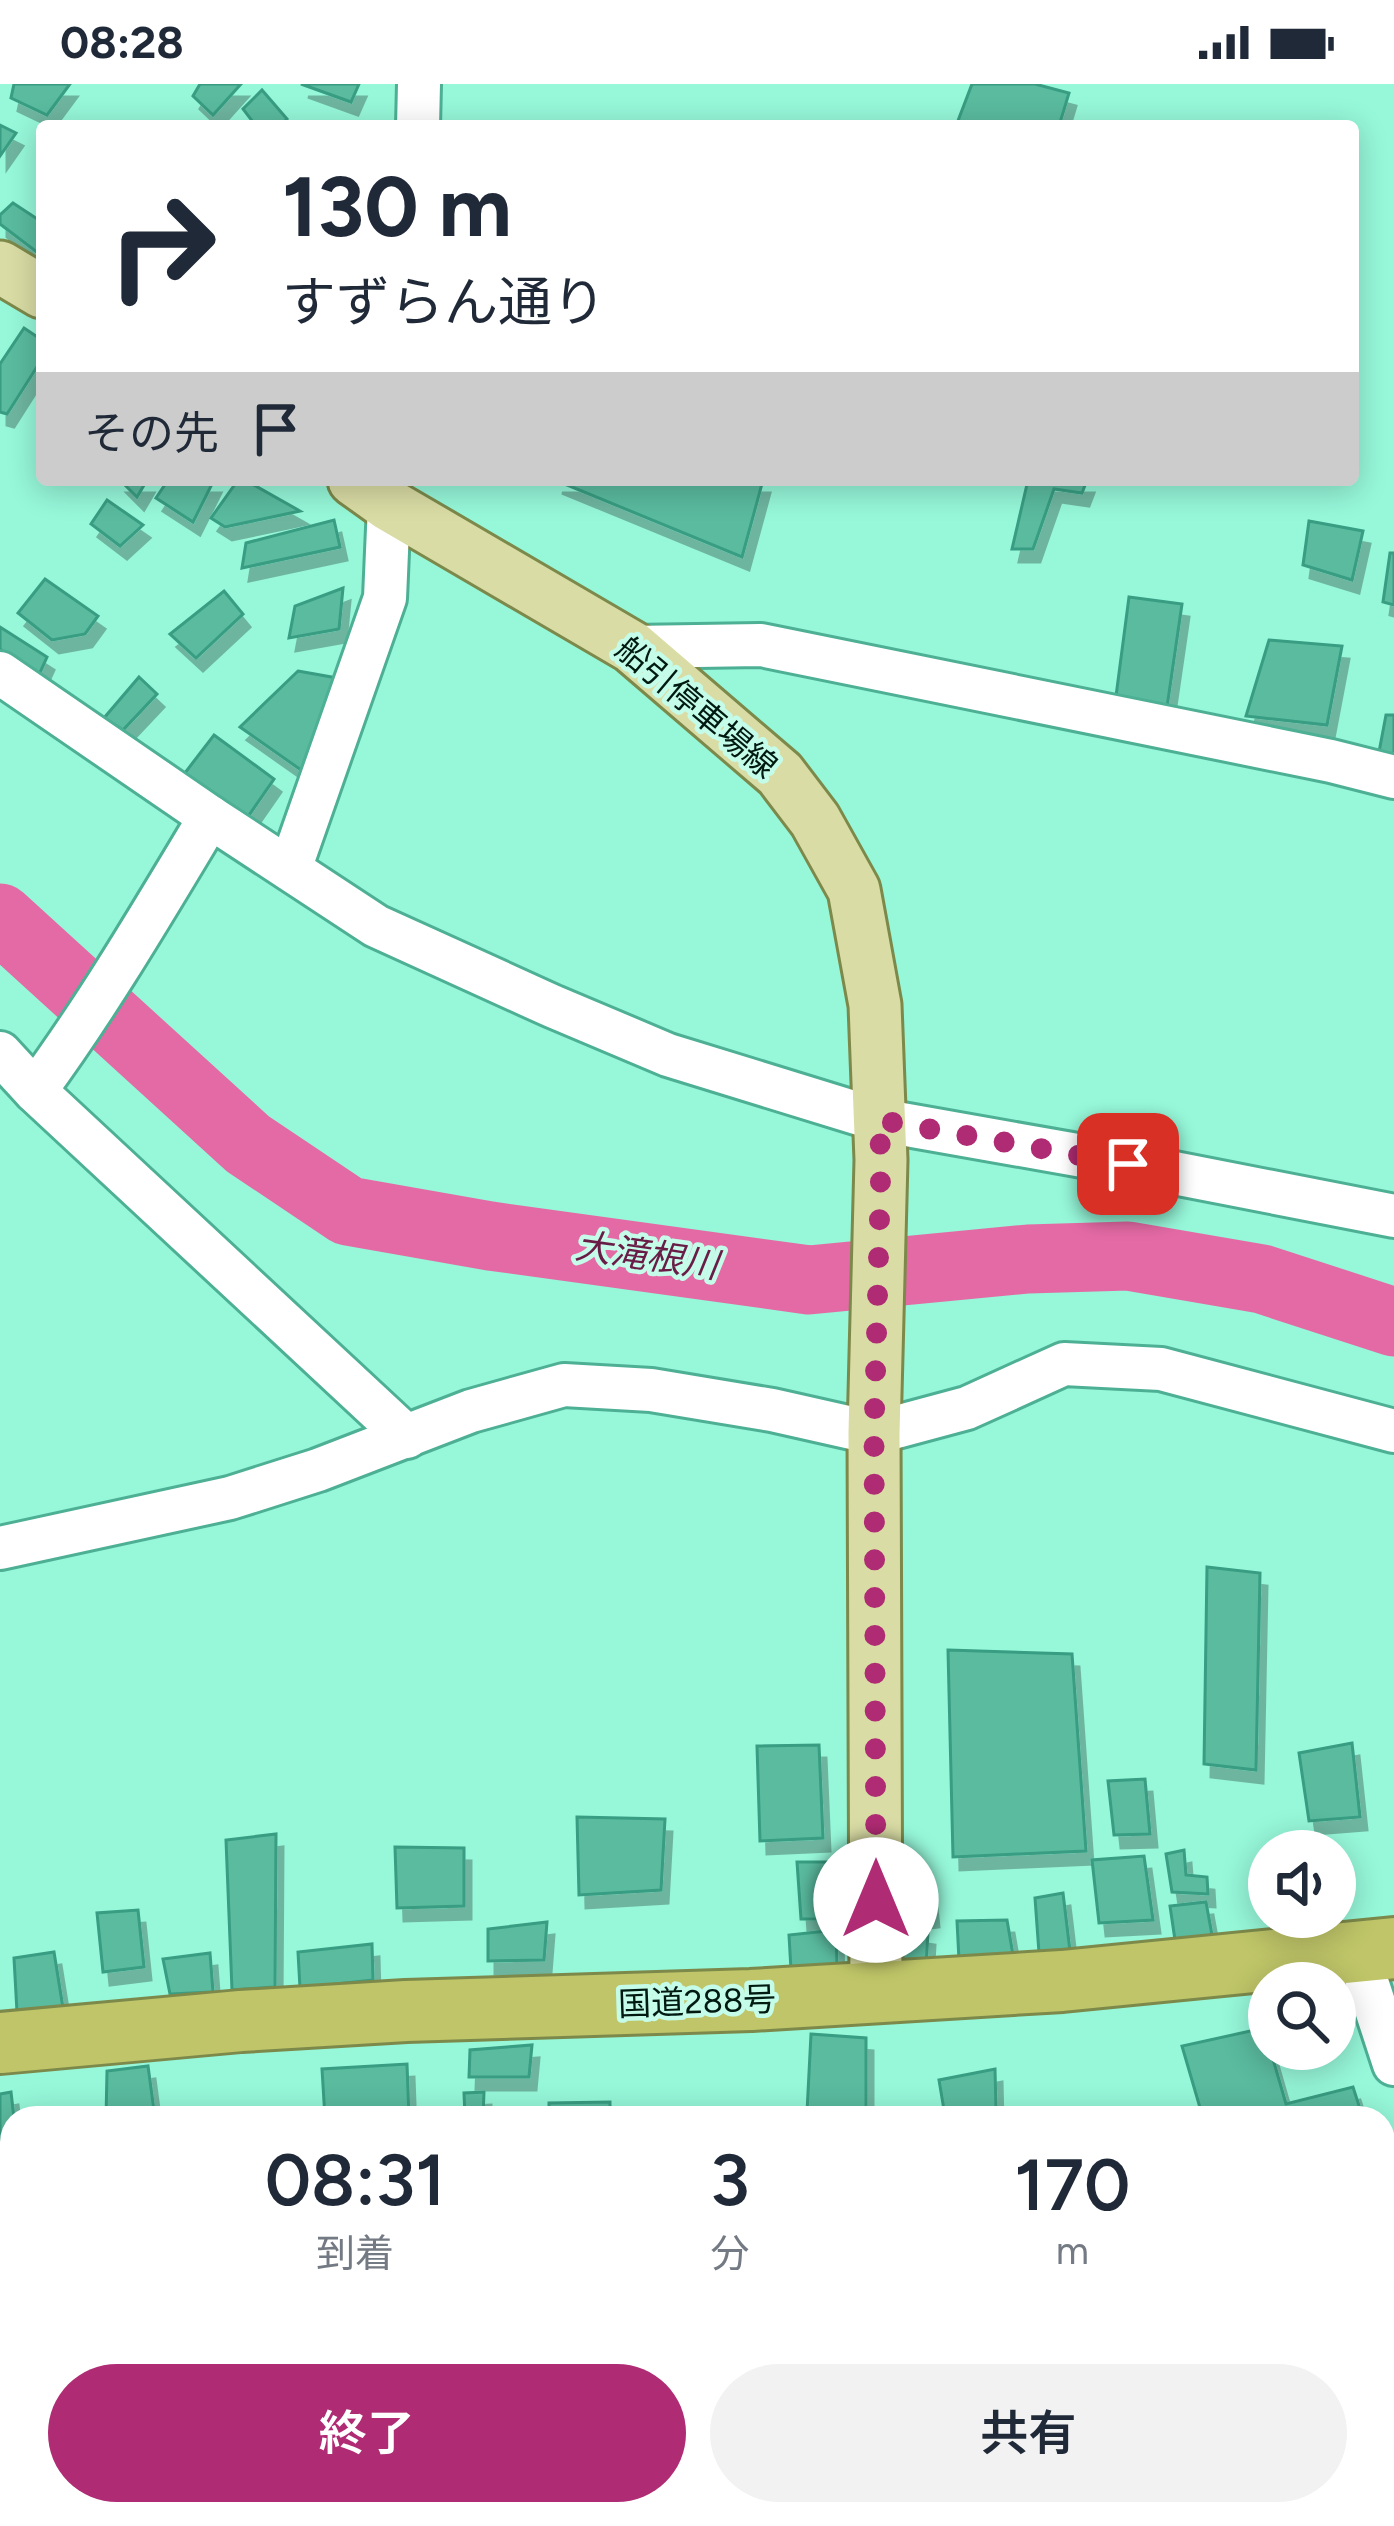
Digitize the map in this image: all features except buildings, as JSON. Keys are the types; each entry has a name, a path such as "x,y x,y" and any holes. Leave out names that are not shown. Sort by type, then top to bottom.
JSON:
{"highway":[{"name":"国道288号","path":"0,2043 219,2022 406,2011 1061,1981 1376,1950"}],"main road":[{"path":"0,267 36,288"},
{"name":"船引停車場線","path":"372,492 632,646 780,774 815,820 854,890 875,1005 880,1140 875,1409 876,1993"}],"street":[{"path":"418,120 419,84"},
{"path":"290,869 385,598 372,492"},
{"path":"632,646 760,645 1394,777"},
{"path":"0,673 376,926 552,1006 880,1140 1105,1160 1394,1216"},
{"path":"35,1090 140,934 210,817"},
{"path":"0,1053 406,1437"},
{"path":"0,1548 230,1498 319,1470 472,1411 564,1384 772,1409 967,1408 1064,1364 1161,1369 1394,1431"},
{"path":"1376,1950 1394,2064"}],"waterway":[{"name":"大滝根川","path":"0,918 248,1144 348,1211 490,1236 809,1280 1028,1259 1128,1256 1262,1279 1394,1322"}],"route":[{"path":"876,1900 874,1433 879,1120 1128,1164"}]}
